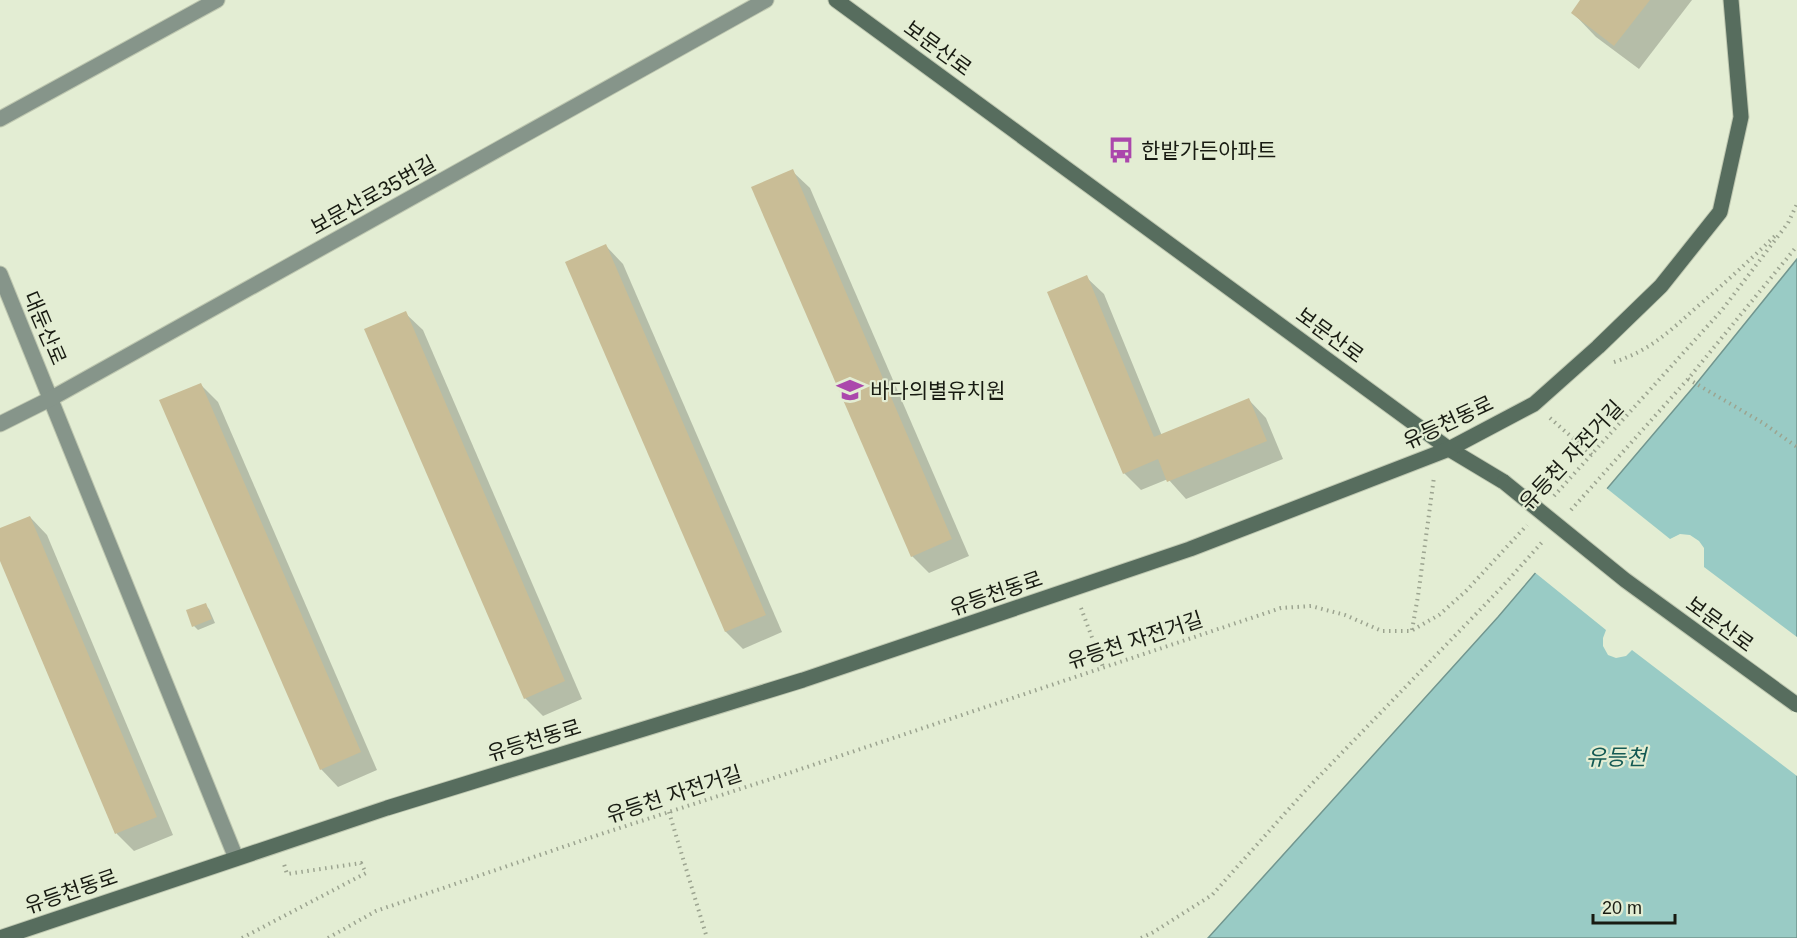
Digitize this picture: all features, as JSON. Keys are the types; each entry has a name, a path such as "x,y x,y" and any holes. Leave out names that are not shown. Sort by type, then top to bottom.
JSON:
{"main road":[{"name":"보문산로","path":"837,0 1449,448 1504,482 1625,580 1797,705"},
{"name":"유등천동로","path":"0,938 387,808 803,680 1190,549 1449,448 1534,404 1660,286 1720,212 1741,117 1731,0"}],"street":[{"path":"0,119 217,0"},
{"name":"보문산로35번길","path":"0,424 52,398 766,0"},
{"name":"대둔산로","path":"0,274 236,858"}],"path":[{"name":"유등천 자전거길","path":"1552,498 1722,310 1788,223 1797,204"},
{"path":"1574,369 1598,367 1626,358 1659,340 1741,269 1788,223"},
{"path":"1564,518 1688,379 1797,246"},
{"path":"1688,379 1763,423 1797,447"},
{"path":"1548,416 1592,455"},
{"path":"1412,630 1433,485"},
{"name":"유등천 자전거길","path":"328,938 376,911 1281,608 1311,606 1345,615 1382,631 1412,630 1438,615 1466,591 1528,524"},
{"path":"1141,938 1212,895 1304,792 1502,587 1549,535"},
{"path":"1080,605 1103,667"},
{"path":"669,812 707,938"},
{"path":"242,938 366,873 361,863 287,874 279,844"}],"water":[{"name":"유등천","path":"1797,259 1797,938 1208,938 1498,617 1696,384"}],"pier":[{"path":"1605,487 1670,539 1680,534 1690,535 1699,541 1704,548 1704,567 1797,637 1797,776 1632,650 1626,656 1616,658 1608,655 1603,646 1606,630 1533,571"}],"building":[{"path":"1580,0 1650,0 1614,46 1571,13"},
{"path":"793,169 952,539 911,557 751,187"},
{"path":"606,244 766,615 725,632 565,262"},
{"path":"1087,275 1154,437 1249,398 1267,441 1167,482 1158,459 1123,474 1047,292"},
{"path":"406,311 565,681 524,699 364,329"},
{"path":"201,383 361,752 320,770 159,400"},
{"path":"30,516 157,817 115,834 0,561 0,528"},
{"path":"206,603 212,619 192,627 186,610"}],"place":[{"name":"한밭가든아파트","path":"1121,150"},
{"name":"바다의별유치원","path":"850,390"}]}
